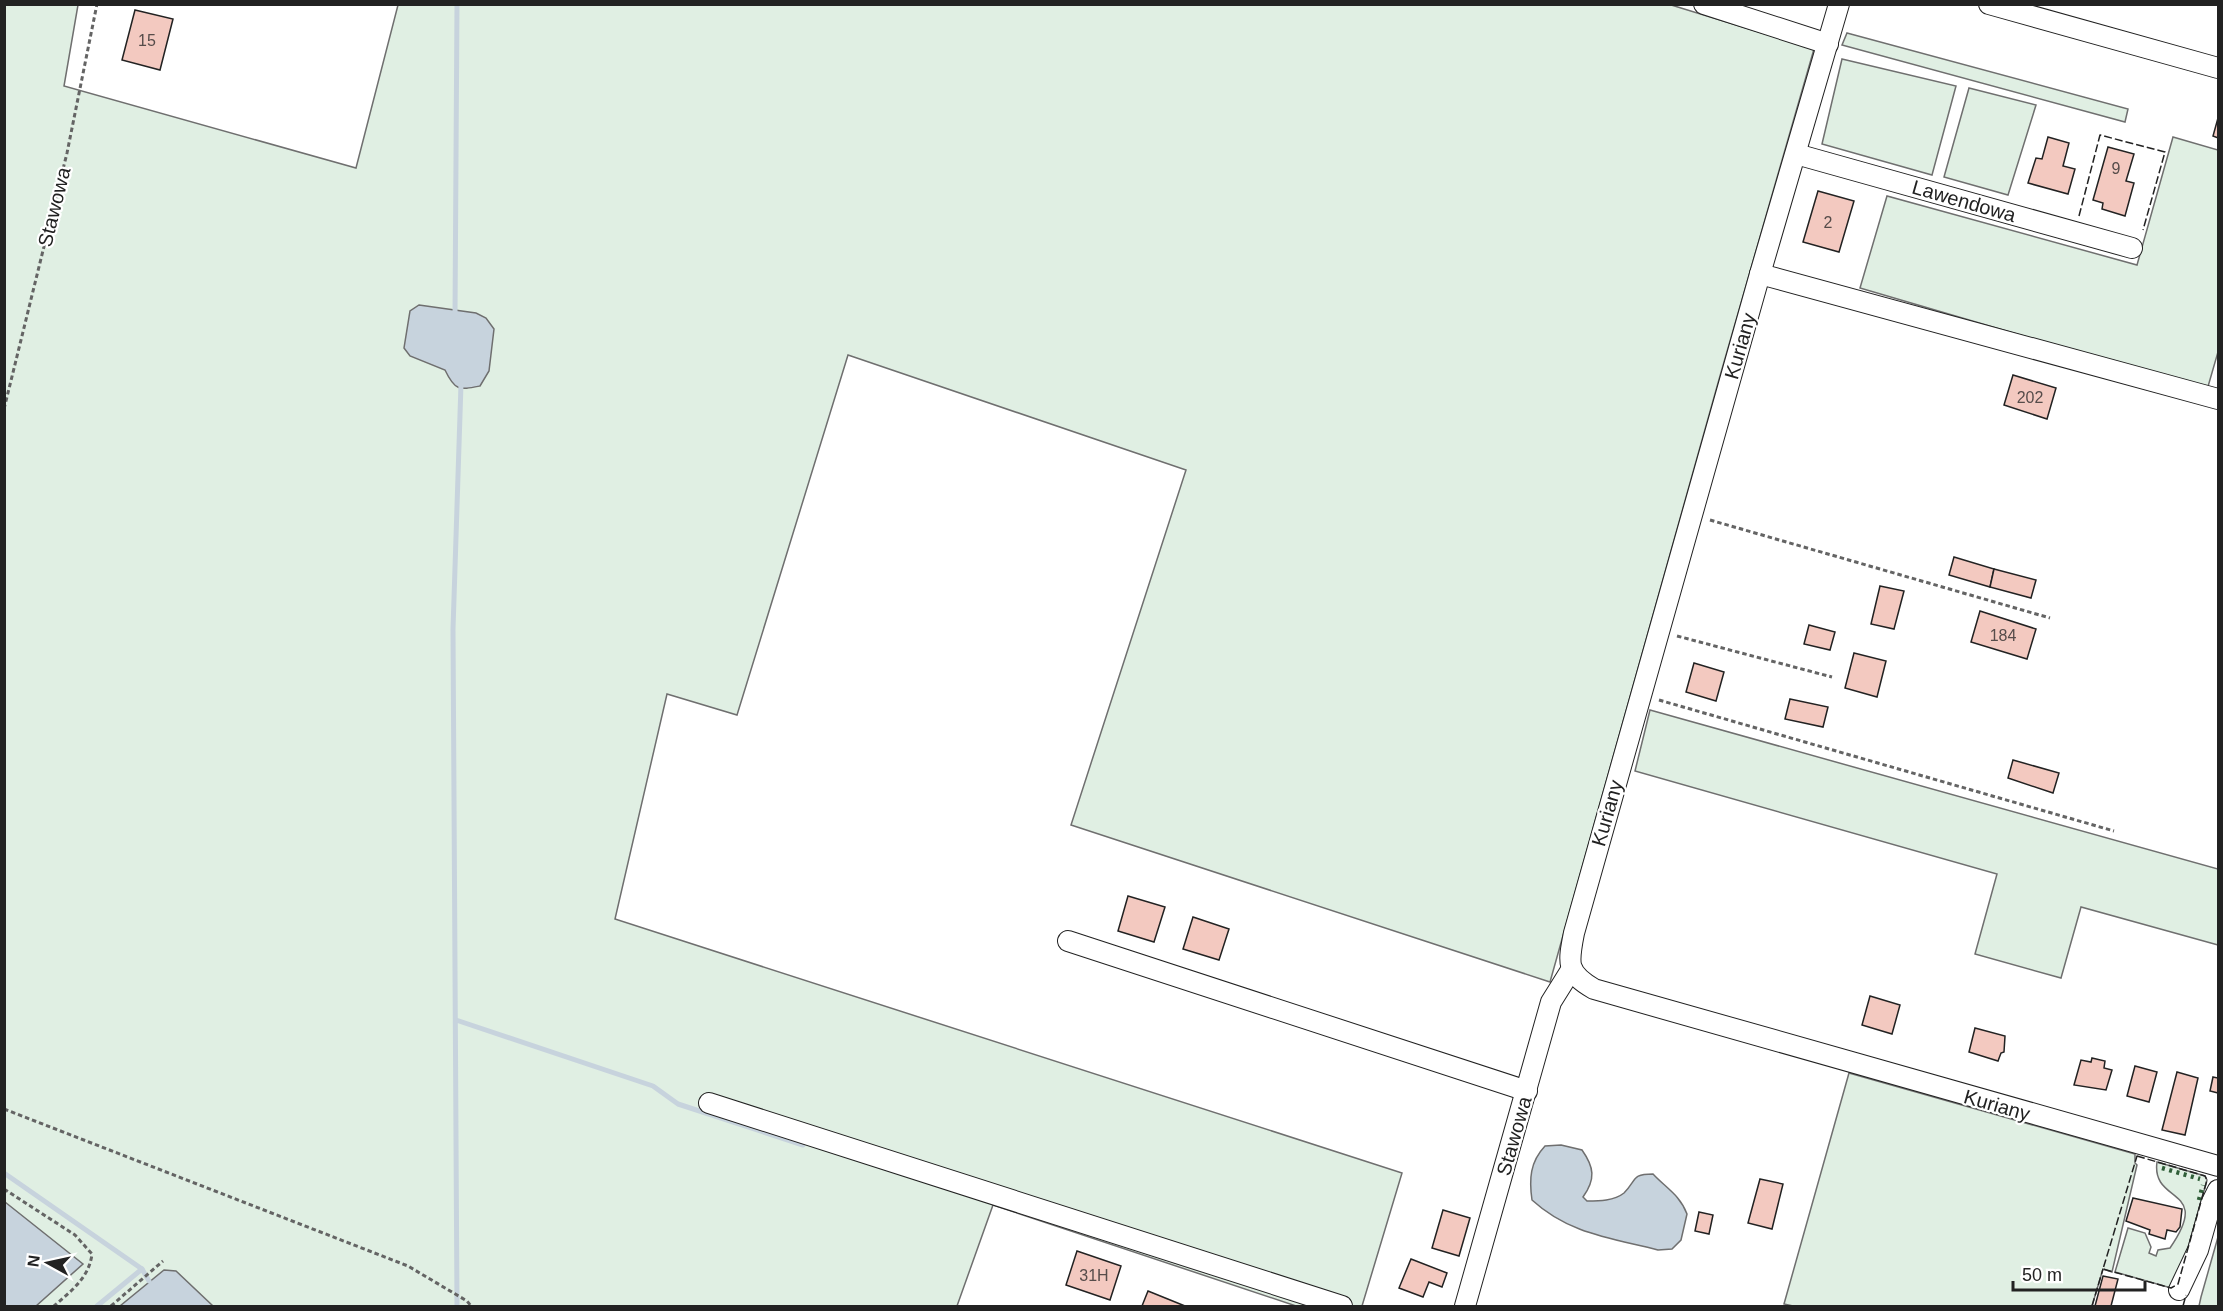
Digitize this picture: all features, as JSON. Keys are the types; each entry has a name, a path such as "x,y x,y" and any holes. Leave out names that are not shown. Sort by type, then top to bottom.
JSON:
{"street":[{"path":"1704,4 1828,44"},
{"name":"Kuriany","path":"1839,4 1640,694 1574,933 1569,954 1571,970 1578,980 1594,989 2216,1165"},
{"path":"1989,4 2218,68"},
{"name":"Lawendowa","path":"1796,154 2132,248"},
{"path":"1760,274 2218,399"},
{"path":"1068,941 1527,1091"},
{"name":"Stawowa","path":"1465,1306 1551,1002 1571,970"},
{"path":"709,1103 1342,1306"},
{"path":"2179,1290 2199,1250 2215,1197 2216,1165"}],"path":[{"name":"Stawowa","path":"4,409 67,153 97,4"},
{"path":"1691,514 2050,618"},
{"path":"1658,630 1832,677"},
{"path":"1640,694 2114,831"},
{"path":"4,1109 408,1266 464,1299 471,1306"},
{"path":"4,1188 75,1235 92,1254 91,1267 79,1284 54,1306"},
{"path":"111,1306 163,1261"}],"green space":[{"path":"1668,4 1814,49 1550,982 1071,825 1186,470 848,355 737,715 667,694 615,919 1402,1173 1362,1306 1296,1306 993,1205 957,1306 5,1306 5,5 78,5 64,86 356,168 398,5"},
{"path":"1847,33 2128,109 2125,122 1842,45"},
{"path":"1842,59 1956,86 1932,175 1822,144"},
{"path":"1969,88 2036,105 2008,195 1944,177"},
{"path":"2173,137 2218,150 2218,352 2207,390 1860,288 1887,196 2137,265"},
{"path":"1650,710 2218,869 2218,945 2081,907 2061,978 1975,954 1997,874 1635,771"},
{"path":"1849,1073 2135,1154 2137,1165 2112,1272 2103,1269 2092,1306 1793,1306 1784,1304"},
{"path":"2157,1162 2205,1176 2207,1180 2178,1284 2171,1288 2115,1272 2128,1228 2145,1233 2151,1247 2149,1253 2156,1256 2158,1250 2170,1248 2182,1228 2185,1214 2183,1205 2163,1185 2158,1175"},
{"path":"2218,1237 2218,1306 2199,1306 2201,1297"}],"shaded area":[{"path":"419,305 476,313 486,318 494,329 489,371 480,386 458,387 445,370 410,356 404,348 410,311"},
{"path":"1561,1145 1582,1150 1589,1162 1592,1179 1583,1197 1587,1201 1616,1198 1641,1175 1653,1174 1677,1197 1687,1214 1681,1240 1672,1249 1658,1250 1607,1238 1576,1228 1532,1200 1532,1171 1536,1158 1545,1146"},
{"path":"5,1202 83,1264 36,1306 5,1306"},
{"path":"164,1270 176,1271 213,1306 120,1306"}],"building":[{"path":"135,10 173,19 160,70 122,60"},
{"path":"2218,118 2218,138 2213,136"},
{"path":"2048,137 2069,143 2063,166 2075,169 2068,194 2028,183 2036,158 2042,159"},
{"path":"2108,147 2134,154 2126,181 2134,183 2125,216 2102,209 2103,203 2093,200"},
{"path":"1818,191 1854,201 1839,252 1803,242"},
{"path":"2013,375 2056,388 2047,419 2004,405"},
{"path":"1954,557 1994,569 1990,587 1949,575"},
{"path":"1994,569 2036,580 2031,598 1990,587"},
{"path":"1880,586 1904,591 1894,629 1871,624"},
{"path":"1980,611 2036,629 2027,659 1971,642"},
{"path":"1809,625 1835,632 1830,650 1804,644"},
{"path":"1854,653 1886,661 1877,697 1845,688"},
{"path":"1694,663 1724,672 1716,701 1686,692"},
{"path":"1790,699 1828,707 1823,727 1785,719"},
{"path":"2013,760 2059,773 2053,793 2008,778"},
{"path":"1128,896 1165,907 1154,942 1118,931"},
{"path":"1193,917 1229,929 1219,960 1183,949"},
{"path":"1870,996 1900,1005 1892,1034 1862,1025"},
{"path":"1975,1028 2005,1036 2004,1052 2001,1053 1998,1061 1969,1052"},
{"path":"2092,1058 2105,1061 2104,1068 2112,1070 2106,1090 2074,1085 2081,1060 2091,1062"},
{"path":"2135,1066 2157,1072 2149,1102 2127,1096"},
{"path":"2177,1072 2198,1078 2185,1135 2162,1130"},
{"path":"2213,1077 2218,1078 2218,1093 2210,1091"},
{"path":"1760,1179 1783,1184 1772,1229 1748,1223"},
{"path":"2133,1198 2182,1209 2180,1227 2176,1232 2167,1230 2165,1239 2149,1234 2150,1230 2126,1221"},
{"path":"1443,1210 1470,1218 1459,1256 1432,1248"},
{"path":"1699,1212 1713,1215 1709,1234 1695,1231"},
{"path":"1077,1251 1121,1266 1110,1300 1066,1285"},
{"path":"1411,1259 1447,1273 1442,1287 1429,1282 1423,1297 1399,1288"},
{"path":"2103,1276 2118,1279 2111,1306 2095,1306"},
{"path":"1148,1291 1185,1306 1142,1306"}],"waterway":[{"path":"455,315 457,4"},
{"path":"457,1306 453,629 461,384"},
{"path":"456,1020 653,1086 678,1104 803,1145"},
{"path":"4,1173 142,1269 149,1281"},
{"path":"97,1306 142,1269"}],"hedge":[{"path":"2162,1168 2200,1179"},
{"path":"2199,1200 2203,1185"}],"fence":[{"path":"2079,216 2100,135 2165,152 2143,230"},
{"path":"2137,1156 2205,1176 2207,1180 2178,1284 2171,1288 2103,1269 2137,1156"},
{"path":"2092,1306 2103,1269"},
{"path":"2183,1306 2186,1295"}]}
